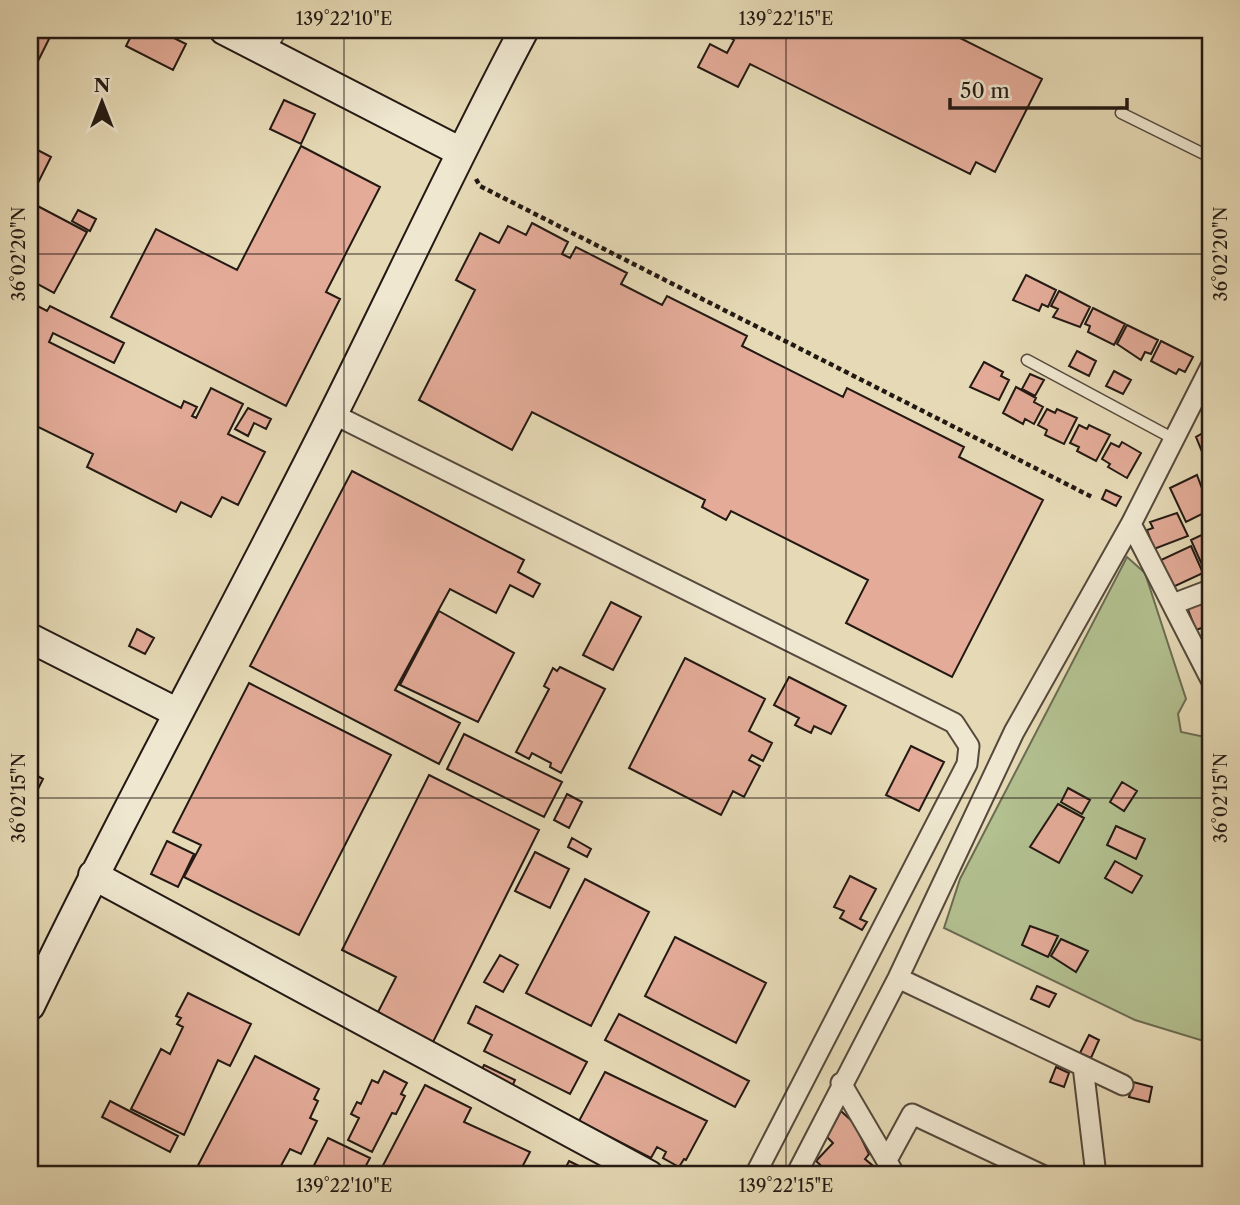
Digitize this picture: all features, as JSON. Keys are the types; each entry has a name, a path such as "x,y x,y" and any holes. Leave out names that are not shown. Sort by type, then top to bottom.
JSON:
{"street":[{"path":"224,30 271,41 459,151"},
{"path":"30,1006 93,875 333,414 459,151 524,30"},
{"path":"796,1175 841,1083 898,978 1014,732 1208,380"},
{"path":"333,414 954,723 969,746 967,764 755,1175"},
{"path":"1130,524 1210,678"},
{"path":"1173,604 1210,590"},
{"path":"30,638 178,713"},
{"path":"93,875 649,1175"},
{"path":"898,978 1123,1085"},
{"path":"1083,1066 1096,1175"},
{"path":"841,1083 891,1168"},
{"path":"891,1168 912,1114 1042,1175"}],"lane":[{"path":"1121,113 1210,157"},
{"path":"1027,360 1174,439"}],"path":[{"path":"459,151 480,186 1092,497"}],"green space":[{"path":"1127,557 1145,573 1186,699 1178,714 1181,732 1210,738 1210,1043 1135,1020 944,928 960,879"}],"building":[{"path":"30,30 52,33 30,77"},
{"path":"134,30 158,30 186,44 173,70 126,46"},
{"path":"717,30 944,30 1042,79 995,172 976,162 970,174 750,64 738,87 698,67 710,44 727,53 734,40"},
{"path":"284,100 315,114 301,144 270,129"},
{"path":"30,146 51,157 32,195 30,194"},
{"path":"301,146 380,187 326,292 340,299 286,406 111,317 156,229 237,270"},
{"path":"30,202 87,232 54,293 30,280"},
{"path":"78,210 96,219 90,231 72,221"},
{"path":"532,223 568,242 562,254 570,258 576,247 627,273 621,284 662,305 667,296 747,336 742,346 843,397 847,388 964,447 959,457 1043,500 952,677 846,623 868,580 731,511 726,520 702,507 705,500 532,412 512,450 419,400 475,290 456,280 480,233 499,243 508,226 526,235"},
{"path":"1026,275 1056,290 1048,307 1042,304 1039,311 1013,300"},
{"path":"1059,291 1090,307 1080,327 1053,317 1058,309 1051,306"},
{"path":"30,302 47,311 50,306 124,343 114,363 53,333 49,342 181,408 184,401 197,407 192,416 196,418 211,388 243,404 228,434 265,452 238,505 222,497 211,517 181,502 176,512 87,467 93,454 30,423"},
{"path":"1093,308 1125,324 1114,345 1088,332 1090,326 1085,324"},
{"path":"1127,325 1158,340 1151,354 1145,352 1141,360 1117,344"},
{"path":"1161,341 1193,357 1185,372 1179,369 1176,374 1151,361"},
{"path":"1077,351 1096,361 1089,376 1069,366"},
{"path":"984,362 1003,372 1001,376 1009,380 999,400 970,387"},
{"path":"1114,371 1131,380 1123,394 1106,386"},
{"path":"1030,374 1044,380 1035,396 1022,389"},
{"path":"1016,387 1036,398 1034,402 1043,407 1034,424 1025,419 1023,424 1003,413"},
{"path":"248,408 271,419 266,429 254,423 248,436 235,429"},
{"path":"1047,409 1055,413 1057,409 1077,418 1064,444 1045,435 1047,430 1038,425"},
{"path":"1079,425 1087,429 1089,425 1110,435 1096,461 1077,451 1079,447 1070,443"},
{"path":"1210,429 1210,462 1207,464 1196,437"},
{"path":"1122,442 1141,453 1127,478 1108,467 1110,464 1102,459 1111,443 1119,447"},
{"path":"352,471 524,560 518,572 540,584 533,597 510,585 496,613 450,589 395,690 460,723 439,764 250,666"},
{"path":"1197,475 1210,510 1186,522 1170,488"},
{"path":"1106,490 1121,497 1116,506 1102,499"},
{"path":"1177,513 1188,536 1154,549 1147,530 1153,528 1150,522"},
{"path":"1210,531 1210,563 1203,567 1191,540"},
{"path":"1191,546 1203,573 1173,587 1161,560"},
{"path":"1210,598 1210,625 1196,630 1187,607"},
{"path":"611,602 641,617 613,670 583,655"},
{"path":"439,611 514,653 478,722 400,685"},
{"path":"137,629 154,638 145,654 129,646"},
{"path":"685,658 765,699 749,731 772,743 763,761 752,755 749,760 760,766 744,797 733,791 721,815 629,768"},
{"path":"560,667 605,689 561,773 550,767 551,763 532,753 529,759 516,752 549,689 544,686 553,668 557,671"},
{"path":"789,677 846,706 831,734 814,726 811,733 795,725 799,718 774,705"},
{"path":"249,683 391,755 299,935 184,877 201,845 173,832"},
{"path":"464,734 562,782 544,817 447,769"},
{"path":"911,746 944,762 919,811 886,795"},
{"path":"30,772 43,779 30,805"},
{"path":"429,775 539,830 433,1042 377,1014 396,977 342,950"},
{"path":"1122,782 1137,791 1124,811 1110,802"},
{"path":"1068,788 1090,800 1082,814 1061,802"},
{"path":"567,794 582,802 569,828 554,820"},
{"path":"1058,804 1084,818 1059,863 1030,847"},
{"path":"1116,826 1145,839 1136,859 1107,845"},
{"path":"572,838 591,849 587,857 568,847"},
{"path":"167,841 194,854 178,887 151,874"},
{"path":"535,852 569,869 550,908 515,891"},
{"path":"1115,861 1142,876 1132,893 1105,878"},
{"path":"850,876 876,889 860,919 867,922 862,930 840,918 844,911 834,907"},
{"path":"585,879 649,912 591,1026 526,993"},
{"path":"1030,926 1058,936 1048,957 1022,945"},
{"path":"675,937 766,983 736,1043 645,996"},
{"path":"1061,939 1088,951 1076,972 1051,956"},
{"path":"500,955 518,965 503,992 484,982"},
{"path":"1037,986 1056,994 1049,1007 1031,999"},
{"path":"188,993 251,1024 230,1066 218,1060 184,1135 131,1109 161,1049 170,1054 183,1027 177,1024 181,1018 176,1016"},
{"path":"476,1006 587,1062 570,1094 484,1051 492,1035 468,1023"},
{"path":"619,1014 749,1081 735,1107 605,1040"},
{"path":"1089,1035 1099,1040 1091,1058 1080,1053"},
{"path":"255,1056 319,1089 314,1099 318,1101 310,1118 317,1121 301,1154 290,1149 276,1175 193,1175"},
{"path":"484,1065 515,1080 511,1089 480,1074"},
{"path":"1056,1067 1069,1073 1064,1087 1050,1082"},
{"path":"384,1071 407,1083 401,1094 405,1096 396,1114 392,1113 372,1152 348,1140 359,1118 351,1114 357,1102 361,1104 372,1080 378,1083"},
{"path":"605,1072 707,1121 686,1160 684,1159 679,1167 663,1158 666,1152 657,1147 651,1158 579,1121"},
{"path":"1133,1082 1152,1087 1149,1102 1129,1097"},
{"path":"425,1085 471,1108 464,1122 530,1152 518,1175 378,1175"},
{"path":"110,1101 178,1136 170,1152 102,1117"},
{"path":"841,1111 854,1123 869,1154 865,1159 878,1170 875,1175 831,1175 816,1161 833,1143 827,1137"},
{"path":"328,1138 370,1158 361,1175 309,1175"},
{"path":"569,1161 597,1175 562,1175"}]}
